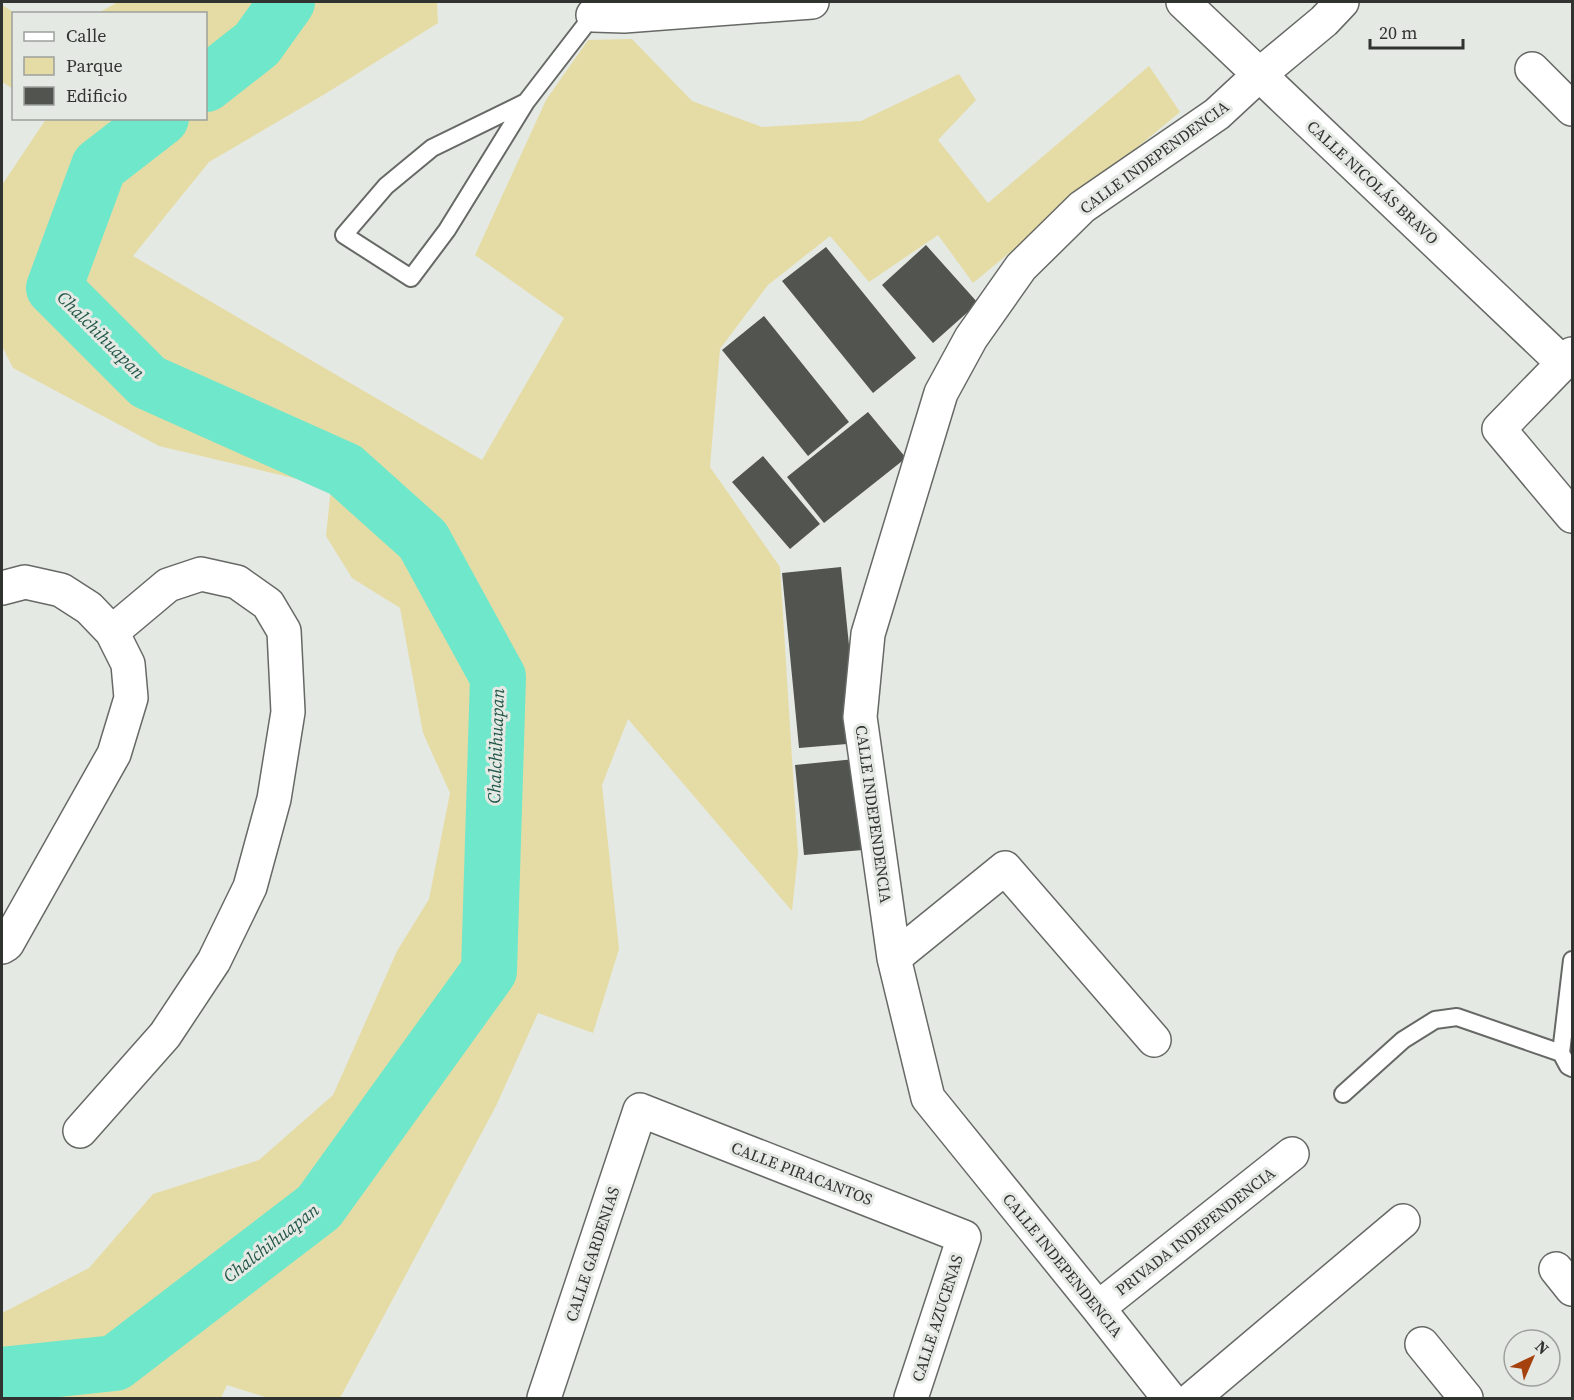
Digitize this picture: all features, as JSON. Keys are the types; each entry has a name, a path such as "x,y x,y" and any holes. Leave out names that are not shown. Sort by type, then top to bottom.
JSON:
{"street":[{"path":"597,8 624,16 812,2"},
{"name":"CALLE NICOLÁS BRAVO","path":"1183,2 1259,75 1568,358"},
{"name":"CALLE INDEPENDENCIA","path":"1169,1398 928,1098 894,958 860,717 868,634 941,393 971,338 1021,267 1082,207 1216,114 1259,75 1324,8"},
{"path":"1532,69 1572,109"},
{"path":"1568,358 1499,429 1572,516"},
{"path":"80,1131 165,1035 214,961 250,887 274,799 288,712 284,631 268,604 237,582 201,574 168,585 112,632"},
{"path":"2,588 25,582 61,590 89,608 112,632 128,664 131,698 114,754 7,944 2,947"},
{"path":"894,958 1005,868 1154,1040"},
{"name":"CALLE PIRACANTOS","path":"640,1110 964,1237"},
{"name":"CALLE GARDENIAS","path":"544,1398 640,1110"},
{"name":"PRIVADA INDEPENDENCIA","path":"1098,1308 1292,1154"},
{"path":"1193,1398 1403,1221"},
{"name":"CALLE AZUCENAS","path":"911,1398 964,1237"},
{"path":"1422,1344 1466,1398"}],"lane":[{"path":"526,102 432,148 386,186 344,235 411,278 447,230 526,102 597,8"},
{"path":"1572,960 1561,1053 1568,1066 1572,1068"},
{"path":"1343,1094 1403,1040 1435,1020 1457,1017 1561,1053"}],"green space":[{"path":"118,2 437,2 438,23 325,94 209,162 133,256 482,460 564,318 475,255 546,100 588,40 632,39 692,101 762,127 861,121 959,74 976,100 938,140 988,203 1149,66 1180,112 973,283 938,235 869,282 830,236 768,285 720,349 710,467 780,567 798,854 792,911 628,719 602,785 619,949 593,1033 538,1013 496,1106 340,1398 268,1398 227,1385 221,1398 2,1398 2,1313 89,1268 153,1194 259,1160 333,1095 397,951 429,899 450,793 423,733 400,608 352,578 326,536 331,487 159,446 13,368 2,346 2,185 45,120 207,120 207,12 100,12"},
{"path":"2,5 13,12 12,88 2,82"}],"building":[{"path":"926,245 978,303 933,343 882,285"},
{"path":"826,247 916,358 873,393 782,281"},
{"path":"764,316 849,422 808,456 722,350"},
{"path":"868,412 906,458 824,523 787,477"},
{"path":"763,456 820,524 790,549 732,482"},
{"path":"841,567 859,743 799,748 782,573"},
{"path":"855,759 863,850 804,855 795,765"}],"waterway":[{"name":"Chalchihuapan","path":"207,83 257,44 287,2"},
{"name":"Chalchihuapan","path":"2,1375 115,1363 319,1207 489,971 498,677 423,540 345,470 148,382 54,288 99,166 158,120"}]}
